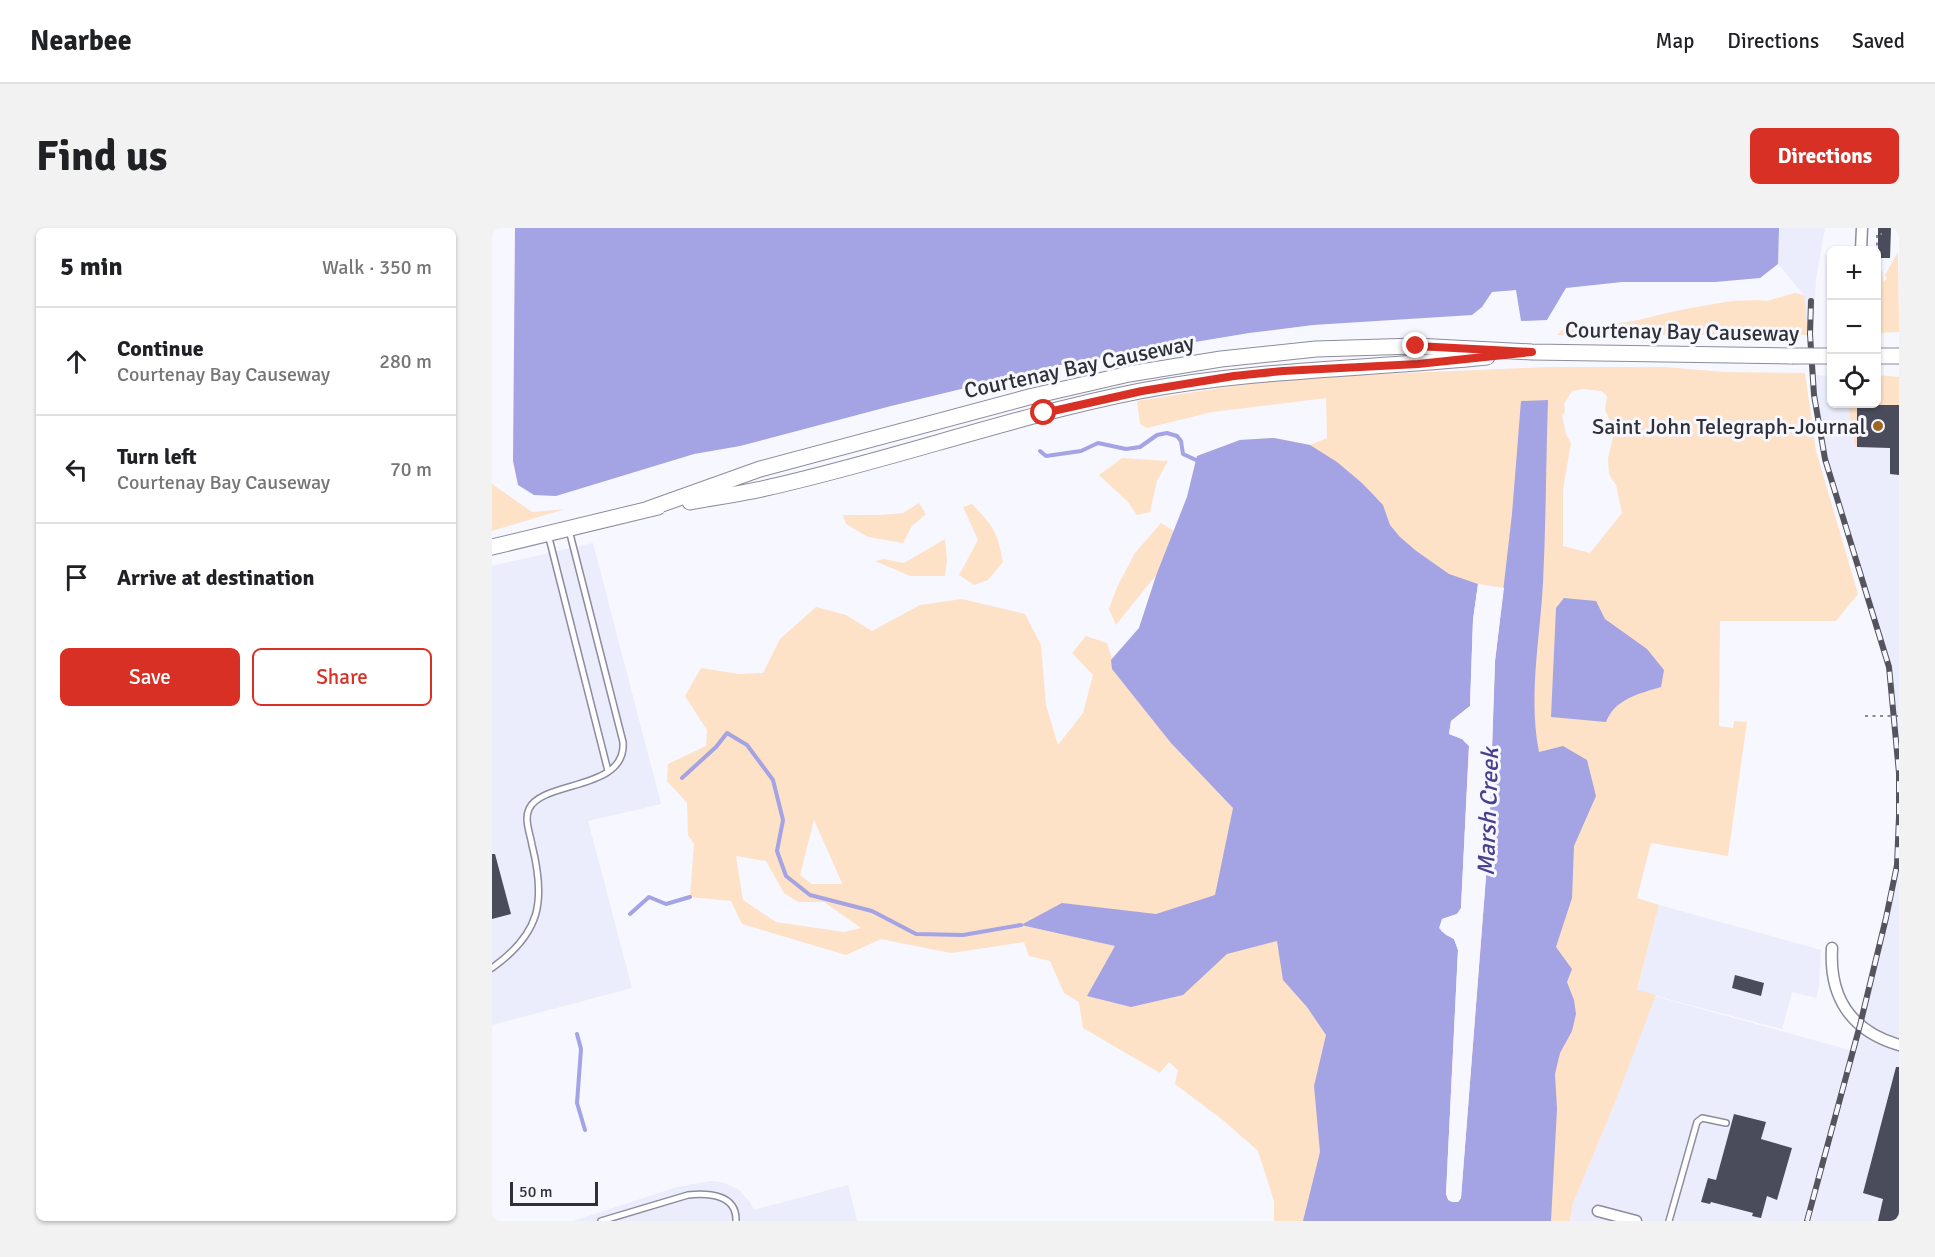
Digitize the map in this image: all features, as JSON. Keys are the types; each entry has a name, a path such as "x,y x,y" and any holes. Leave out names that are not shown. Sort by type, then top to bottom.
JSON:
{"main road":[{"name":"Courtenay Bay Causeway","path":"648,509 760,469 1029,397 1129,374 1221,359 1360,346 1416,346 1532,352 1827,356"},
{"name":"Courtenay Bay Causeway","path":"492,547 648,509 766,488 1087,402 1185,383 1283,371 1418,364 1532,352"},
{"path":"1881,356 1899,356"}],"street":[{"path":"1862,228 1862,246"},
{"path":"1832,948 1832,977 1839,998 1847,1011 1872,1034 1899,1045"},
{"path":"1599,1211 1636,1221"}],"lane":[{"path":"492,968 510,956 523,940 536,916 540,889 538,868 528,827 527,815 530,806 545,796 591,780 608,771 622,756 623,742 569,528"},
{"path":"548,534 608,771"},
{"path":"1669,1221 1698,1122 1706,1118 1726,1123"},
{"path":"601,1221 688,1195 702,1194 724,1198 732,1205 736,1221"}],"path":[{"path":"1877,246 1877,234 1882,234"},
{"path":"1871,238 1877,238"},
{"path":"1865,716 1899,716"}],"shaded area":[{"path":"1779,228 1825,228 1816,279 1813,335 1808,335 1804,295 1778,264"},
{"path":"1898,252 1899,332 1881,333 1881,270 1883,282 1887,279 1885,275"},
{"path":"1795,293 1804,295 1808,335 1557,335 1562,330 1634,321 1731,301 1767,301"},
{"path":"1549,367 1665,367 1724,372 1805,373 1816,451 1858,594 1836,621 1720,621 1719,726 1733,728 1734,721 1747,722 1728,856 1651,843 1637,898 1659,905 1637,990 1656,995 1573,1203 1570,1221 1274,1221 1274,1201 1258,1151 1224,1121 1175,1084 1178,1070 1169,1062 1160,1073 1083,1028 1079,1002 1064,993 1050,961 1029,956 1024,942 951,953 881,939 846,955 742,924 731,901 690,897 694,844 688,835 687,803 667,781 668,764 706,746 707,730 685,696 701,668 739,674 763,673 780,639 816,607 846,615 872,631 920,605 962,599 1025,614 1041,645 1046,705 1058,745 1083,713 1093,675 1072,653 1086,636 1107,643 1112,659 1139,628 1156,575 1116,625 1109,609 1117,587 1135,553 1161,523 1174,531 1187,497 1197,456 1240,440 1274,438 1310,445 1327,438 1326,398 1212,412 1147,428 1140,424 1137,401 1284,378","holes":["1584,389 1601,391 1607,396 1605,410 1612,425 1617,421 1608,458 1609,474 1616,485 1622,513 1590,553 1563,546 1563,490 1571,443 1566,434 1562,415 1565,412 1564,404 1572,391","1478,584 1504,588 1495,661 1489,838 1458,1202 1448,1200 1439,928 1442,919 1451,721","814,820 842,884 812,884 800,875","736,856 766,861 784,893 798,902 824,902 861,928 844,932 776,922 743,900"]},
{"path":"1815,375 1827,376 1827,408 1881,408 1881,399 1899,380 1899,773 1889,667 1825,459 1814,395"},
{"path":"1881,375 1899,377 1899,405 1881,405"},
{"path":"1849,408 1857,408 1857,447"},
{"path":"1122,458 1168,461 1157,481 1150,512 1137,515 1128,502 1099,475"},
{"path":"492,484 532,512 565,509 492,531"},
{"path":"919,503 926,514 912,526 903,543 868,537 846,524 843,515 903,513"},
{"path":"972,504 994,530 1003,562 988,580 974,585 959,575 978,540 963,507"},
{"path":"945,539 947,559 945,576 910,576 875,561 884,559 904,563"},
{"path":"593,543 661,804 588,821 632,988 492,1025 492,566"},
{"path":"1899,773 1899,1221 1570,1221 1573,1203 1612,1110 1654,996 1853,1051 1897,865"},
{"path":"1659,905 1821,950 1819,987 1816,998 1792,992 1782,1029 1637,991"},
{"path":"710,1181 721,1182 738,1189 754,1210 848,1185 857,1221 573,1221 677,1187"}],"water":[{"path":"515,228 1779,228 1778,264 1760,278 1715,282 1622,282 1566,288 1547,320 1521,321 1516,290 1492,292 1482,307 1472,315 1313,325 1249,333 1069,363 891,406 740,446 694,454 556,496 534,495 518,485 513,461"},
{"path":"1548,400 1543,583 1535,689 1536,731 1539,752 1563,746 1587,760 1596,796 1574,846 1572,898 1556,947 1572,969 1567,982 1574,1000 1576,1014 1572,1031 1560,1053 1555,1074 1557,1109 1551,1221 1303,1221 1320,1152 1314,1086 1326,1035 1307,1007 1283,980 1277,941 1227,954 1183,995 1131,1007 1087,996 1115,946 1021,925 1062,903 1156,914 1215,895 1233,808 1171,743 1112,669 1111,660 1139,628 1157,573 1187,497 1197,456 1240,440 1274,438 1310,445 1337,462 1362,483 1383,505 1390,525 1415,550 1449,574 1478,584 1473,620 1470,706 1451,721 1449,734 1462,739 1469,746 1461,908 1457,914 1442,919 1441,931 1454,939 1458,950 1446,1194 1450,1201 1458,1202 1461,1198 1489,838 1495,661 1512,514 1521,401"},
{"path":"1564,598 1596,601 1605,619 1647,649 1664,670 1661,687 1628,698 1615,708 1606,722 1551,717 1556,608"}],"pier":[{"path":"1478,584 1480,585 1476,620 1473,706 1454,723 1452,732 1464,736 1472,746 1464,908 1458,917 1444,922 1442,928 1457,937 1461,950 1449,1193 1453,1199 1458,1197 1486,838 1492,660 1501,587 1504,588 1495,661 1489,838 1461,1198 1458,1202 1452,1202 1448,1200 1446,1194 1458,950 1454,939 1439,928 1442,919 1457,914 1461,908 1469,746 1462,739 1449,734 1451,721 1470,706 1473,620"}],"building":[{"path":"1878,228 1891,228 1890,258 1881,258 1881,246 1878,246"},
{"name":"Saint John Telegraph-Journal","path":"1899,405 1899,475 1890,474 1890,448 1857,447 1857,408"},
{"path":"492,854 495,854 511,914 492,919"},
{"path":"1735,975 1764,983 1761,996 1732,988"},
{"path":"1896,1067 1899,1067 1899,1221 1878,1221 1883,1199 1863,1193"},
{"path":"1734,1114 1766,1122 1761,1139 1792,1148 1777,1200 1767,1196 1761,1218 1752,1216 1753,1213 1711,1202 1710,1204 1701,1202 1708,1178 1716,1180"}],"waterway":[{"path":"1040,451 1046,456 1081,451 1098,443 1126,449 1140,447 1157,435 1167,433 1177,436 1181,441 1183,454 1196,460"},
{"path":"682,778 716,747 727,733 747,745 773,780 783,820 777,851 786,876 810,895 872,911 916,934 963,935 1021,925"},
{"path":"630,914 649,897 666,904 690,897"},
{"path":"577,1034 581,1049 577,1103 585,1130"}],"railway":[{"path":"1807,1221 1860,1025 1886,918 1897,865 1899,816 1899,773 1889,667 1825,459 1814,395 1810,334 1811,301"}],"place":[{"name":"Saint John Telegraph-Journal","path":"1878,426"}],"route":[{"path":"1044,413 1142,391 1234,376 1283,371 1418,364 1532,352 1416,346"}],"water label":[{"name":"Marsh Creek","path":"1488,812"}]}
